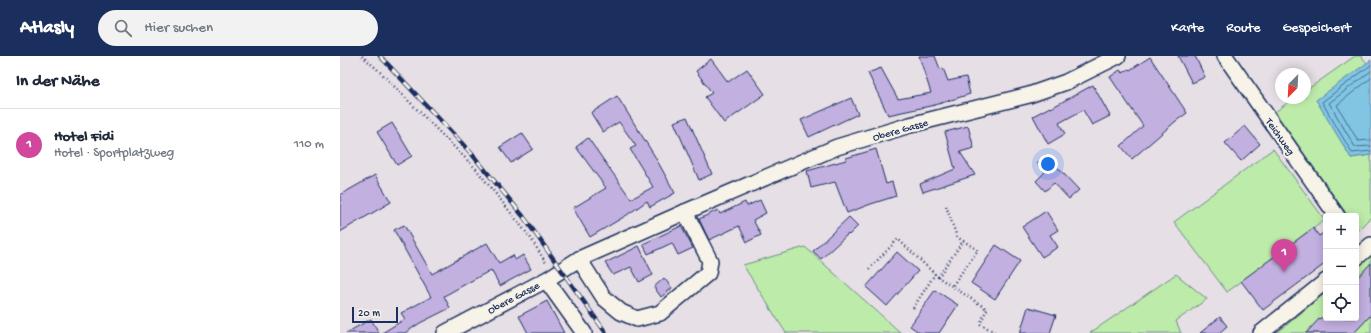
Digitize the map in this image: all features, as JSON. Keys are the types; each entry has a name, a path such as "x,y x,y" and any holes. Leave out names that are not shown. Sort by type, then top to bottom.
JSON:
{"street":[{"name":"Obere Gasse","path":"445,333 579,260 685,212 837,147 910,125 1029,95 1066,82 1118,56"},
{"name":"Teichweg","path":"1225,56 1335,213"},
{"path":"579,260 604,298 620,312 637,319 660,313 708,273 710,261 685,212"},
{"path":"548,278 584,333"},
{"path":"1261,333 1323,283"}],"path":[{"path":"362,56 378,70 476,169 530,237 546,264 548,278"},
{"path":"946,206 957,237 978,250 952,286"},
{"path":"869,269 898,239 936,276 987,309 980,324 996,333"},
{"path":"913,308 963,241"}],"green space":[{"path":"1355,56 1361,56 1367,63 1317,100 1351,158 1371,155 1371,217 1359,229 1359,213 1346,213 1275,112 1286,104 1311,104 1311,87"},
{"path":"1273,149 1323,217 1323,221 1227,292 1174,222"},
{"path":"805,247 901,333 786,333 743,265"},
{"path":"1371,254 1371,333 1277,333 1323,295 1323,321 1359,321 1359,264"},
{"path":"1176,274 1207,299 1176,321 1181,333 1090,333"}],"water":[{"path":"1371,60 1371,155 1351,158 1316,100"}],"building":[{"path":"919,56 935,56 940,69 943,68 948,81 966,77 970,94 935,105 888,115 868,73 881,68 898,99 931,93"},
{"path":"1178,56 1195,56 1205,77 1192,83"},
{"path":"1150,57 1187,113 1132,159 1121,146 1143,126 1110,77 1120,70 1123,73 1129,69 1130,70"},
{"path":"711,59 728,82 747,69 765,94 724,123 705,97 712,93 696,71"},
{"path":"1093,85 1110,116 1092,125 1083,110 1059,123 1065,134 1048,144 1033,116"},
{"path":"617,96 654,155 675,193 650,207 647,201 590,237 573,208 606,188 576,147 588,138 631,199 653,187 630,149 636,146 619,122 603,132 591,113"},
{"path":"851,98 858,114 809,137 801,120"},
{"path":"687,117 712,174 699,180 674,122"},
{"path":"392,123 412,156 397,165 377,132"},
{"path":"968,126 974,148 960,152 975,175 923,192 920,184 955,169 945,132"},
{"path":"1245,126 1260,144 1241,161 1225,143"},
{"path":"522,133 533,149 511,163 500,147"},
{"path":"876,149 886,184 892,182 896,196 847,213 835,182 811,188 807,171 846,160 846,158"},
{"path":"1046,155 1079,190 1069,199 1054,183 1045,191 1036,181 1045,172 1037,163"},
{"path":"375,175 391,202 340,232 340,195"},
{"path":"760,200 766,213 753,220 761,235 747,242 739,226 709,240 699,219 718,210 720,214 745,202 747,206"},
{"path":"1046,211 1058,230 1050,235 1058,247 1042,257 1022,227"},
{"path":"849,217 858,226 821,259 813,251"},
{"path":"404,225 432,274 487,243 499,263 513,255 515,260 523,255 531,269 500,286 491,270 444,296 450,308 420,323 405,333 382,333 405,319 401,313 431,297 394,230"},
{"path":"681,226 693,248 678,255 672,243 648,254 643,244"},
{"path":"1313,228 1319,236 1323,233 1323,265 1263,310 1241,281"},
{"path":"996,245 1020,261 995,299 971,283"},
{"path":"639,246 653,275 639,282 631,267 613,275 605,263"},
{"path":"897,252 918,271 887,306 866,287"},
{"path":"1371,263 1371,315 1354,333 1306,333 1320,318 1323,318 1323,321 1359,321 1359,276"},
{"path":"664,278 672,288 661,297 654,287"},
{"path":"935,290 958,305 939,333 920,333 910,326"},
{"path":"547,301 564,333 528,333 519,316"},
{"path":"1028,307 1056,315 1050,333 1020,333"},
{"path":"1220,317 1227,326 1219,333 1200,333"},
{"path":"371,319 379,333 346,333"}],"railway":[{"path":"380,56 471,153 523,216 606,333"}],"place":[{"name":"Hotel Fidi","path":"1284,272"}]}
